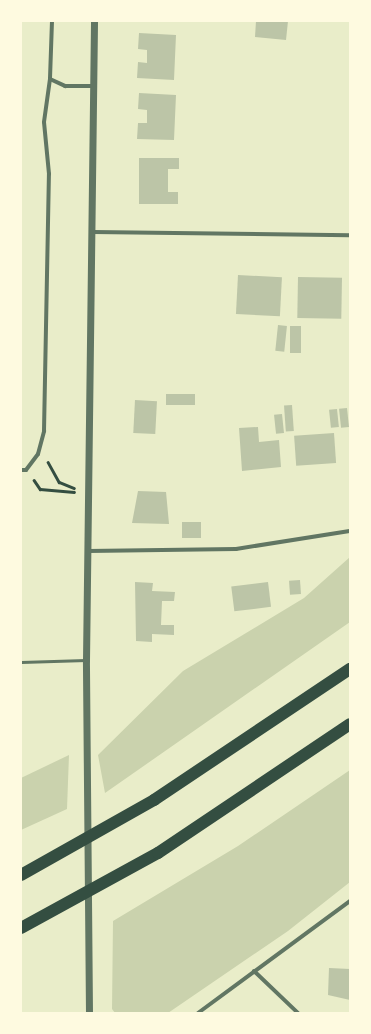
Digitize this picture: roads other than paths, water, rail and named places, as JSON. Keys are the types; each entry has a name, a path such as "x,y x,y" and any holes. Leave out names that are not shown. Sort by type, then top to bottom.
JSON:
{"highway":[{"path":"23,874 154,800 350,669"},
{"path":"25,926 158,853 350,724"}],"street":[{"path":"21,470 26,470 38,454 44,431 49,174 44,122 50,79 52,21"},
{"path":"89,1013 86,660 93,232 94,21"},
{"path":"50,79 65,86 94,86"},
{"path":"93,232 350,235"},
{"path":"88,551 236,549 350,531"},
{"path":"198,1013 350,901"},
{"path":"254,971 298,1013"}],"lane":[{"path":"21,662 86,660"}]}
